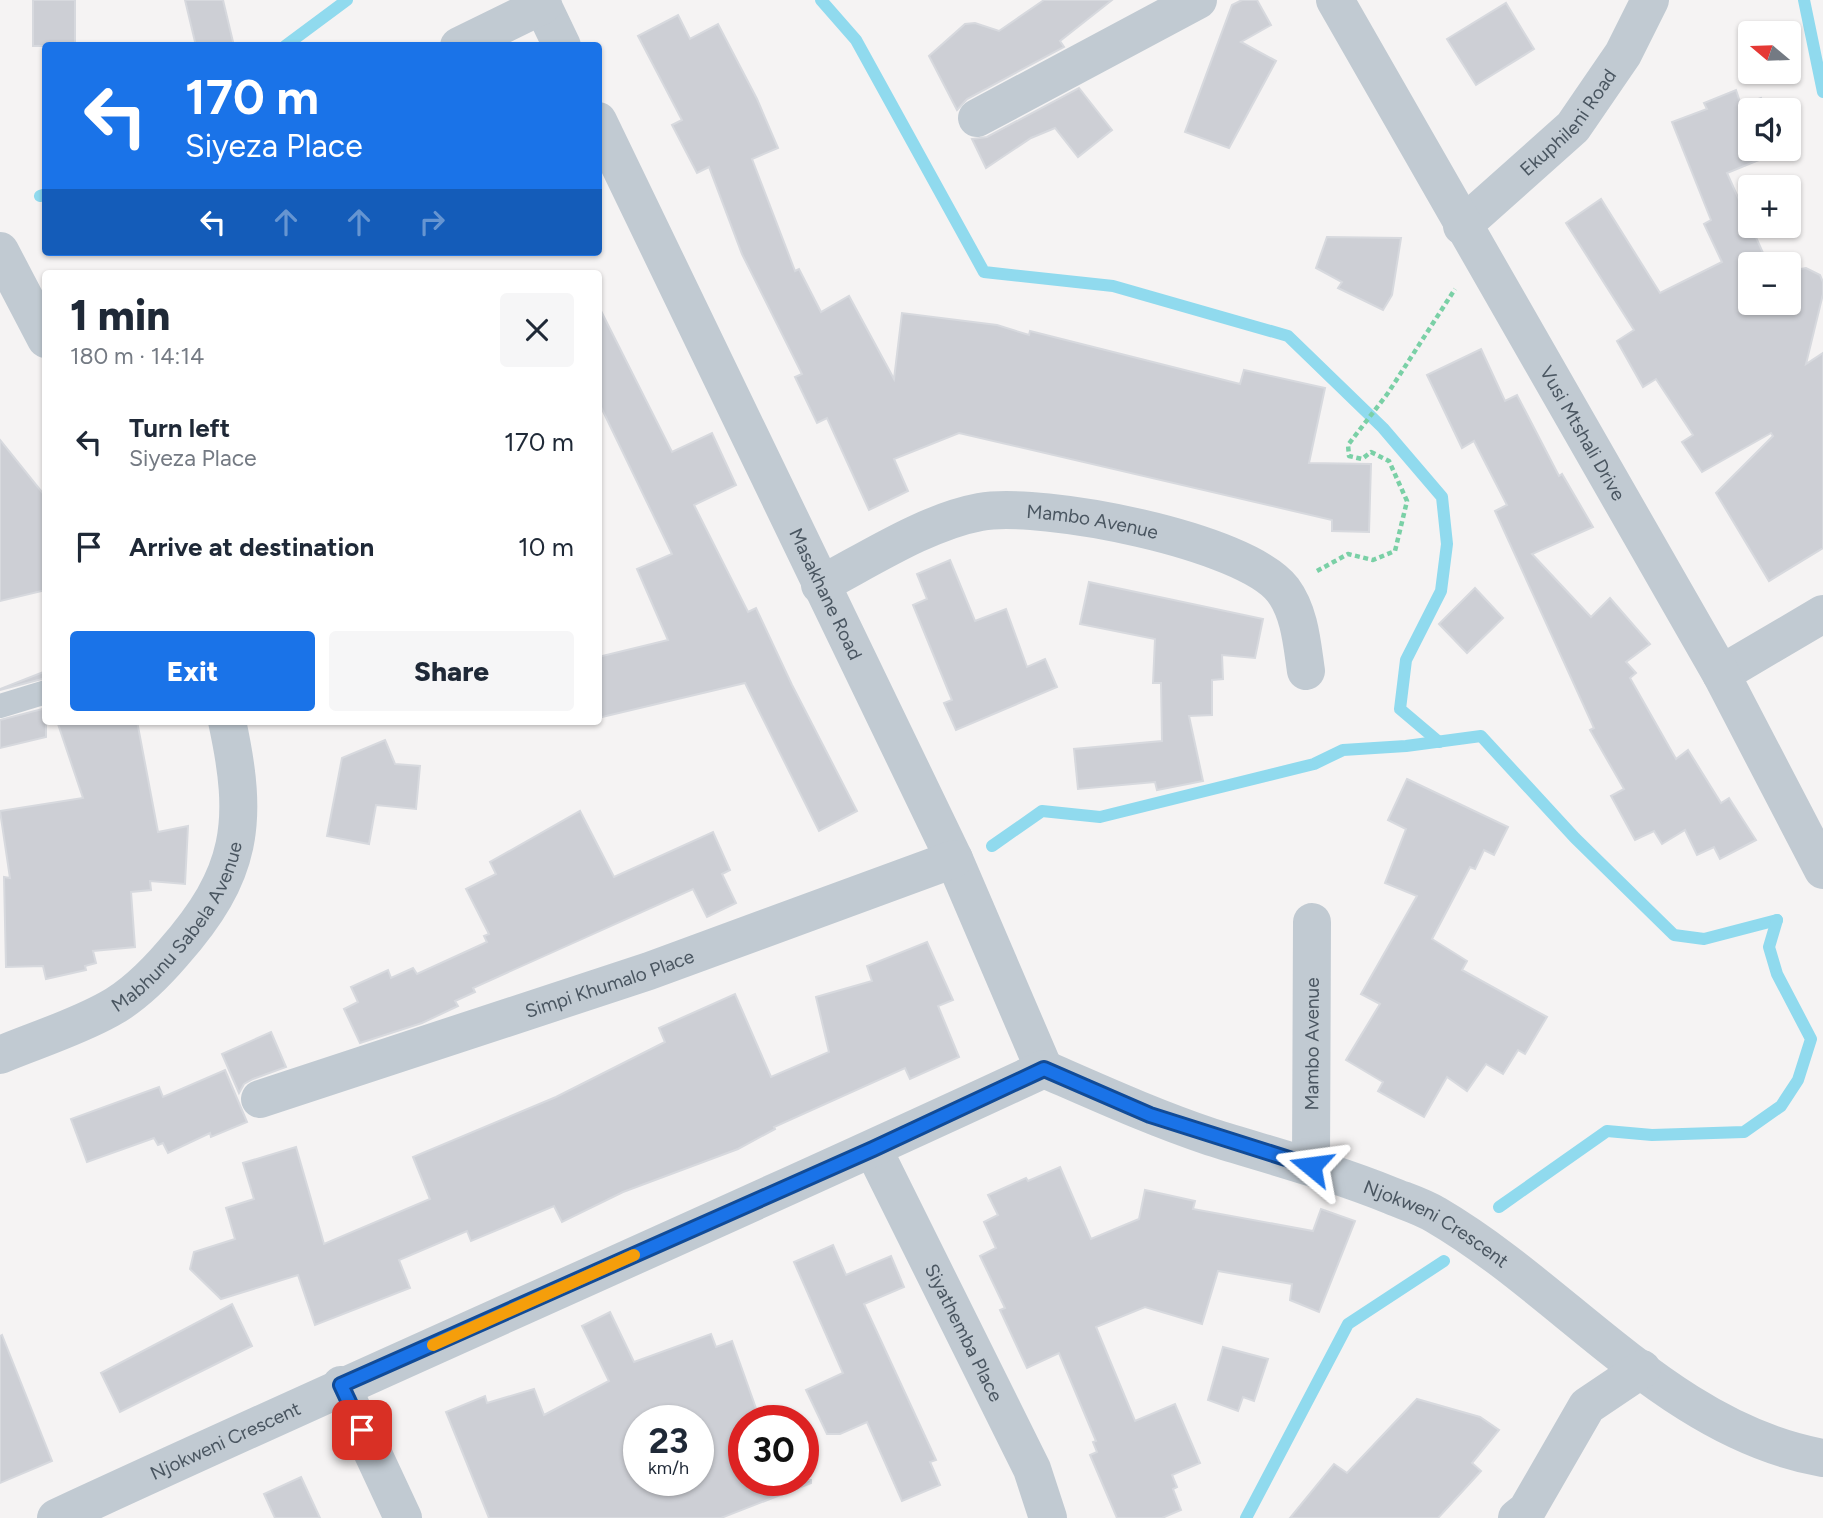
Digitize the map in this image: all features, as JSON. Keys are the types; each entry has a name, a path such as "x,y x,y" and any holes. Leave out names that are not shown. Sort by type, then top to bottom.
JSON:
{"street":[{"path":"977,118 1198,0"},
{"name":"Vusi Mtshali Drive","path":"1335,0 1470,240 1721,674 1823,870"},
{"name":"Ekuphileni Road","path":"1470,240 1573,127 1623,54 1650,0"},
{"path":"467,42 542,2 560,42"},
{"name":"Masakhane Road","path":"602,129 954,859 1044,1069"},
{"path":"0,251 42,331"},
{"name":"Mambo Avenue","path":"820,585 916,534 979,512 1012,509 1090,518 1219,550 1258,568 1285,596 1299,625 1306,671"},
{"path":"1721,674 1823,614"},
{"name":"Mabhunu Sabela Avenue","path":"0,1055 110,1009 152,977 210,906 229,873 237,830 238,773 228,725"},
{"name":"Simpi Khumalo Place","path":"260,1099 649,971 954,859"},
{"name":"Mambo Avenue","path":"1311,1166 1312,922"},
{"name":"Njokweni Crescent","path":"56,1518 341,1385 873,1149 1044,1069 1150,1115 1311,1166 1434,1213 1486,1247 1703,1414 1746,1437 1792,1453 1823,1458"},
{"name":"Siyathemba Place","path":"873,1149 1032,1469 1048,1518"},
{"path":"1517,1518 1527,1510 1587,1406 1642,1369"},
{"path":"341,1385 403,1518"}],"lane":[{"path":"0,706 42,693"}],"path":[{"path":"1285,596 1320,569 1348,554 1373,560 1395,551 1407,501 1390,461 1371,452 1362,459 1349,456 1348,445 1388,393 1470,240"}],"building":[{"path":"33,0 75,0 75,42 42,42 42,46 33,46"},
{"path":"185,0 223,0 233,42 195,42"},
{"path":"1044,0 1112,0 1060,41 1064,47 967,99 957,110 929,56 965,24 975,23 999,31"},
{"path":"1242,0 1257,0 1271,25 1241,42 1276,61 1229,148 1185,132 1232,5"},
{"path":"1506,3 1534,49 1476,85 1447,39"},
{"path":"678,15 690,39 718,24 757,99 778,148 752,159 795,271 799,269 821,312 849,296 894,379 902,313 997,325 1029,335 1030,331 1240,384 1244,370 1325,388 1309,463 1371,464 1369,532 1332,531 1332,520 959,433 894,459 908,491 869,510 827,418 817,423 795,377 802,374 742,254 709,167 697,173 672,125 682,120 638,36"},
{"path":"1079,88 1112,130 1078,157 1055,128 1031,138 986,168 972,139 987,137"},
{"path":"1736,90 1739,98 1738,161 1757,161 1727,173 1738,197 1738,238 1756,238 1763,252 1738,252 1738,315 1801,315 1801,269 1806,268 1820,275 1823,282 1823,294 1806,364 1823,353 1823,548 1769,581 1716,493 1773,436 1771,433 1702,472 1682,442 1693,435 1656,379 1643,387 1617,341 1634,330 1566,223 1601,199 1660,293 1722,262 1704,224 1711,220 1672,122 1707,109 1704,103"},
{"path":"1327,237 1401,238 1392,295 1383,310 1338,288 1342,282 1316,268"},
{"path":"602,313 672,452 712,433 736,485 694,505 748,612 756,608 857,811 819,831 745,683 602,717 602,656 668,640 637,569 672,554 602,409"},
{"path":"1481,349 1505,401 1517,395 1559,476 1562,474 1593,527 1532,554 1591,617 1610,598 1650,644 1626,662 1636,673 1630,678 1676,759 1688,750 1721,803 1729,798 1756,840 1720,859 1714,847 1697,855 1685,830 1662,844 1654,831 1635,840 1611,796 1624,789 1590,730 1594,728 1495,511 1507,505 1474,441 1462,448 1427,375"},
{"path":"0,440 42,492 42,591 0,601"},
{"path":"950,560 975,621 1006,609 1027,667 1045,659 1057,687 956,730 944,703 952,700 913,605 927,599 917,574"},
{"path":"1089,582 1263,619 1255,658 1222,655 1223,679 1212,680 1212,715 1189,716 1203,781 1157,790 1155,782 1078,789 1074,749 1162,741 1161,683 1153,683 1155,639 1080,624"},
{"path":"1475,588 1503,618 1467,653 1439,624"},
{"path":"42,673 42,679 0,689"},
{"path":"42,709 42,725 46,725 46,737 0,748 0,720"},
{"path":"58,725 138,725 158,832 188,826 185,884 150,881 151,890 131,892 135,947 93,951 96,963 85,966 86,970 46,979 43,966 6,967 4,877 10,878 0,811 83,798"},
{"path":"385,740 395,764 420,766 416,809 376,805 369,844 327,836 342,758"},
{"path":"1407,779 1508,827 1494,855 1484,850 1475,869 1470,867 1432,939 1467,961 1462,970 1547,1017 1525,1054 1518,1050 1503,1074 1486,1064 1467,1091 1447,1077 1424,1117 1378,1091 1383,1082 1346,1060 1380,1004 1361,994 1417,896 1385,883 1406,829 1388,820"},
{"path":"580,811 614,877 713,832 730,870 722,874 736,903 707,917 693,889 473,988 475,992 455,1001 458,1006 422,1023 360,1043 344,1009 358,1002 351,987 388,970 391,978 413,968 417,974 487,942 484,936 489,934 466,889 496,874 490,862"},
{"path":"927,942 953,1000 938,1006 959,1057 910,1079 905,1068 774,1127 775,1129 738,1149 623,1192 562,1222 554,1206 471,1241 467,1231 399,1260 410,1288 315,1325 298,1275 221,1299 190,1269 194,1252 235,1239 226,1208 254,1199 243,1163 296,1147 324,1244 430,1199 413,1157 556,1097 665,1042 659,1028 735,994 771,1077 829,1052 816,997 872,981 867,966"},
{"path":"271,1032 286,1067 253,1079 244,1084 239,1093 222,1054"},
{"path":"225,1070 247,1122 211,1137 210,1133 168,1153 163,1143 158,1145 154,1138 87,1162 71,1119 159,1087 163,1097"},
{"path":"1060,1167 1091,1239 1139,1219 1145,1190 1195,1201 1193,1209 1313,1231 1321,1209 1355,1221 1319,1312 1290,1300 1292,1284 1218,1271 1202,1324 1145,1307 1096,1327 1135,1421 1175,1404 1200,1463 1172,1475 1177,1487 1173,1489 1181,1510 1162,1518 1117,1518 1090,1455 1097,1452 1093,1442 1096,1441 1059,1353 1027,1368 1000,1310 1005,1308 980,1256 996,1248 984,1222 998,1215 988,1195"},
{"path":"833,1245 846,1275 891,1256 904,1287 864,1304 936,1460 930,1462 940,1485 902,1501 867,1422 840,1434 827,1434 819,1417 819,1405 813,1405 806,1390 843,1373 794,1262"},
{"path":"232,1304 252,1346 120,1412 101,1373"},
{"path":"610,1312 634,1362 711,1334 716,1347 732,1341 755,1405 728,1405 728,1496 778,1496 721,1518 489,1518 446,1412 485,1396 487,1403 534,1389 544,1415 609,1381 582,1326"},
{"path":"2,1335 52,1461 0,1483 0,1336"},
{"path":"1223,1347 1268,1359 1254,1401 1243,1397 1238,1411 1208,1400"},
{"path":"1417,1399 1480,1417 1499,1430 1472,1463 1481,1471 1438,1518 1290,1518 1334,1464 1347,1473"},
{"path":"301,1477 320,1518 275,1518 264,1494"}],"waterway":[{"path":"290,42 347,0"},
{"path":"821,0 856,40 984,272 1113,286 1288,336 1383,428 1442,497 1447,544 1441,591 1406,660 1400,709 1439,742"},
{"path":"1804,0 1823,92"},
{"path":"992,846 1042,811 1100,817 1314,764 1343,750 1406,746 1481,736 1575,838 1674,935 1704,939 1777,920"},
{"path":"1499,1207 1607,1131 1652,1135 1744,1132 1781,1106 1798,1080 1811,1039 1777,974 1769,947 1777,920"},
{"path":"1246,1518 1348,1324 1444,1261"}],"slow traffic":[{"path":"433,1345 634,1255"}],"route":[{"path":"362,1430 341,1385 873,1149 1044,1069 1150,1115 1211,1137 1311,1166"}]}
